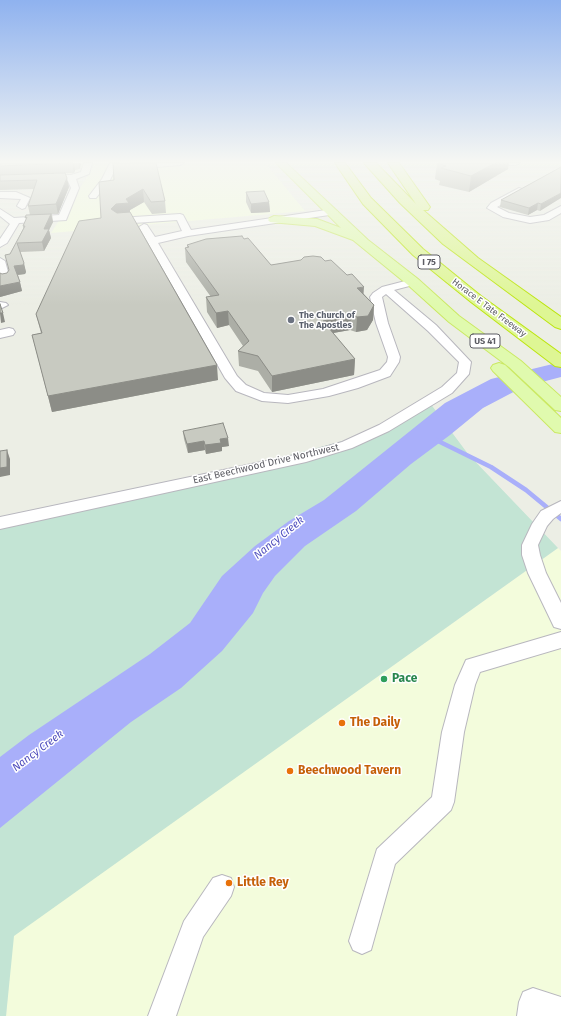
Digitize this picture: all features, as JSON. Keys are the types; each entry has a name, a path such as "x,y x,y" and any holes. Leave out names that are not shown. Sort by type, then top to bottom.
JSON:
{"highway":[{"name":"Horace E Tate Freeway","path":"376,210 418,252 476,299 561,362"},
{"path":"415,210 473,261 561,324"},
{"path":"426,210 430,225"}],"main road":[{"path":"274,220 302,210"},
{"name":"US 41","path":"333,212 359,238 401,274 413,282 507,366 547,393 561,406"},
{"path":"274,220 317,223 359,238"},
{"name":"US 41","path":"507,366 530,397 561,428"}],"street":[{"path":"2,215 13,222 63,218 66,210"},
{"path":"495,210 520,219 539,219 558,210"},
{"path":"153,242 176,233 188,233 333,212"},
{"path":"550,215 561,218"},
{"path":"118,221 180,217 188,233"},
{"path":"0,244 4,234 15,223 13,222"},
{"path":"144,227 232,378 241,388 255,395 281,399 336,390 385,373 393,362 394,357 382,323 376,297 386,289 413,282"},
{"path":"153,242 157,247 160,243 188,233"},
{"path":"0,261 5,280"},
{"name":"East Beechwood Drive Northwest","path":"0,523 306,457 347,445 384,428 447,390 463,374 465,362 432,328 386,289"},
{"path":"561,506 547,515 540,524 530,545 531,555 538,574 561,622"},
{"path":"362,941 385,857 443,802 453,732 465,685 473,666 561,640"},
{"path":"162,1016 194,930 222,887"},
{"path":"532,1016 533,1002 561,1011"}],"shaded area":[{"path":"66,210 305,211 51,233"},
{"path":"430,403 468,454 558,548 14,936 6,1016 0,1016 0,520 275,459 373,433"},
{"path":"558,548 561,551 561,1016 6,1016 13,936"}],"water":[{"name":"Nancy Creek","path":"561,362 561,377 523,387 483,408 411,464 356,511 305,546 275,576 263,593 253,613 222,651 181,688 131,722 0,828 0,757 29,735 150,654 190,623 222,576 255,546 289,521 324,500 445,403 491,379"}],"building":[{"path":"101,210 113,210 117,213 130,212 217,365 48,396 32,335 42,333 36,314 79,221 101,218"},
{"path":"51,214 44,229 49,229 42,242 17,243 24,263 23,265 14,266 20,282 0,286 0,273 7,273 9,270 5,255 10,254 25,226 23,226 27,217 25,218 26,215"},
{"name":"The Church of The Apostles","path":"242,236 244,239 248,238 271,265 301,260 304,257 321,257 325,261 331,260 347,275 352,274 364,287 357,288 374,305 368,316 357,317 351,315 323,321 355,359 272,376 258,356 238,351 249,341 228,311 216,313 206,297 219,295 185,248 189,247 187,245 206,239"},
{"path":"0,304 3,313 0,313"},
{"path":"223,423 228,438 220,439 221,443 205,445 204,441 187,444 183,431"},
{"path":"7,450 7,467 0,468 0,451"}],"waterway":[{"path":"436,440 491,467 526,490 561,519"}],"place":[{"name":"The Church of The Apostles","path":"291,320"},
{"name":"Pace","path":"384,679"},
{"name":"The Daily","path":"342,723"},
{"name":"Beechwood Tavern","path":"290,771"},
{"name":"Little Rey","path":"229,883"}]}
